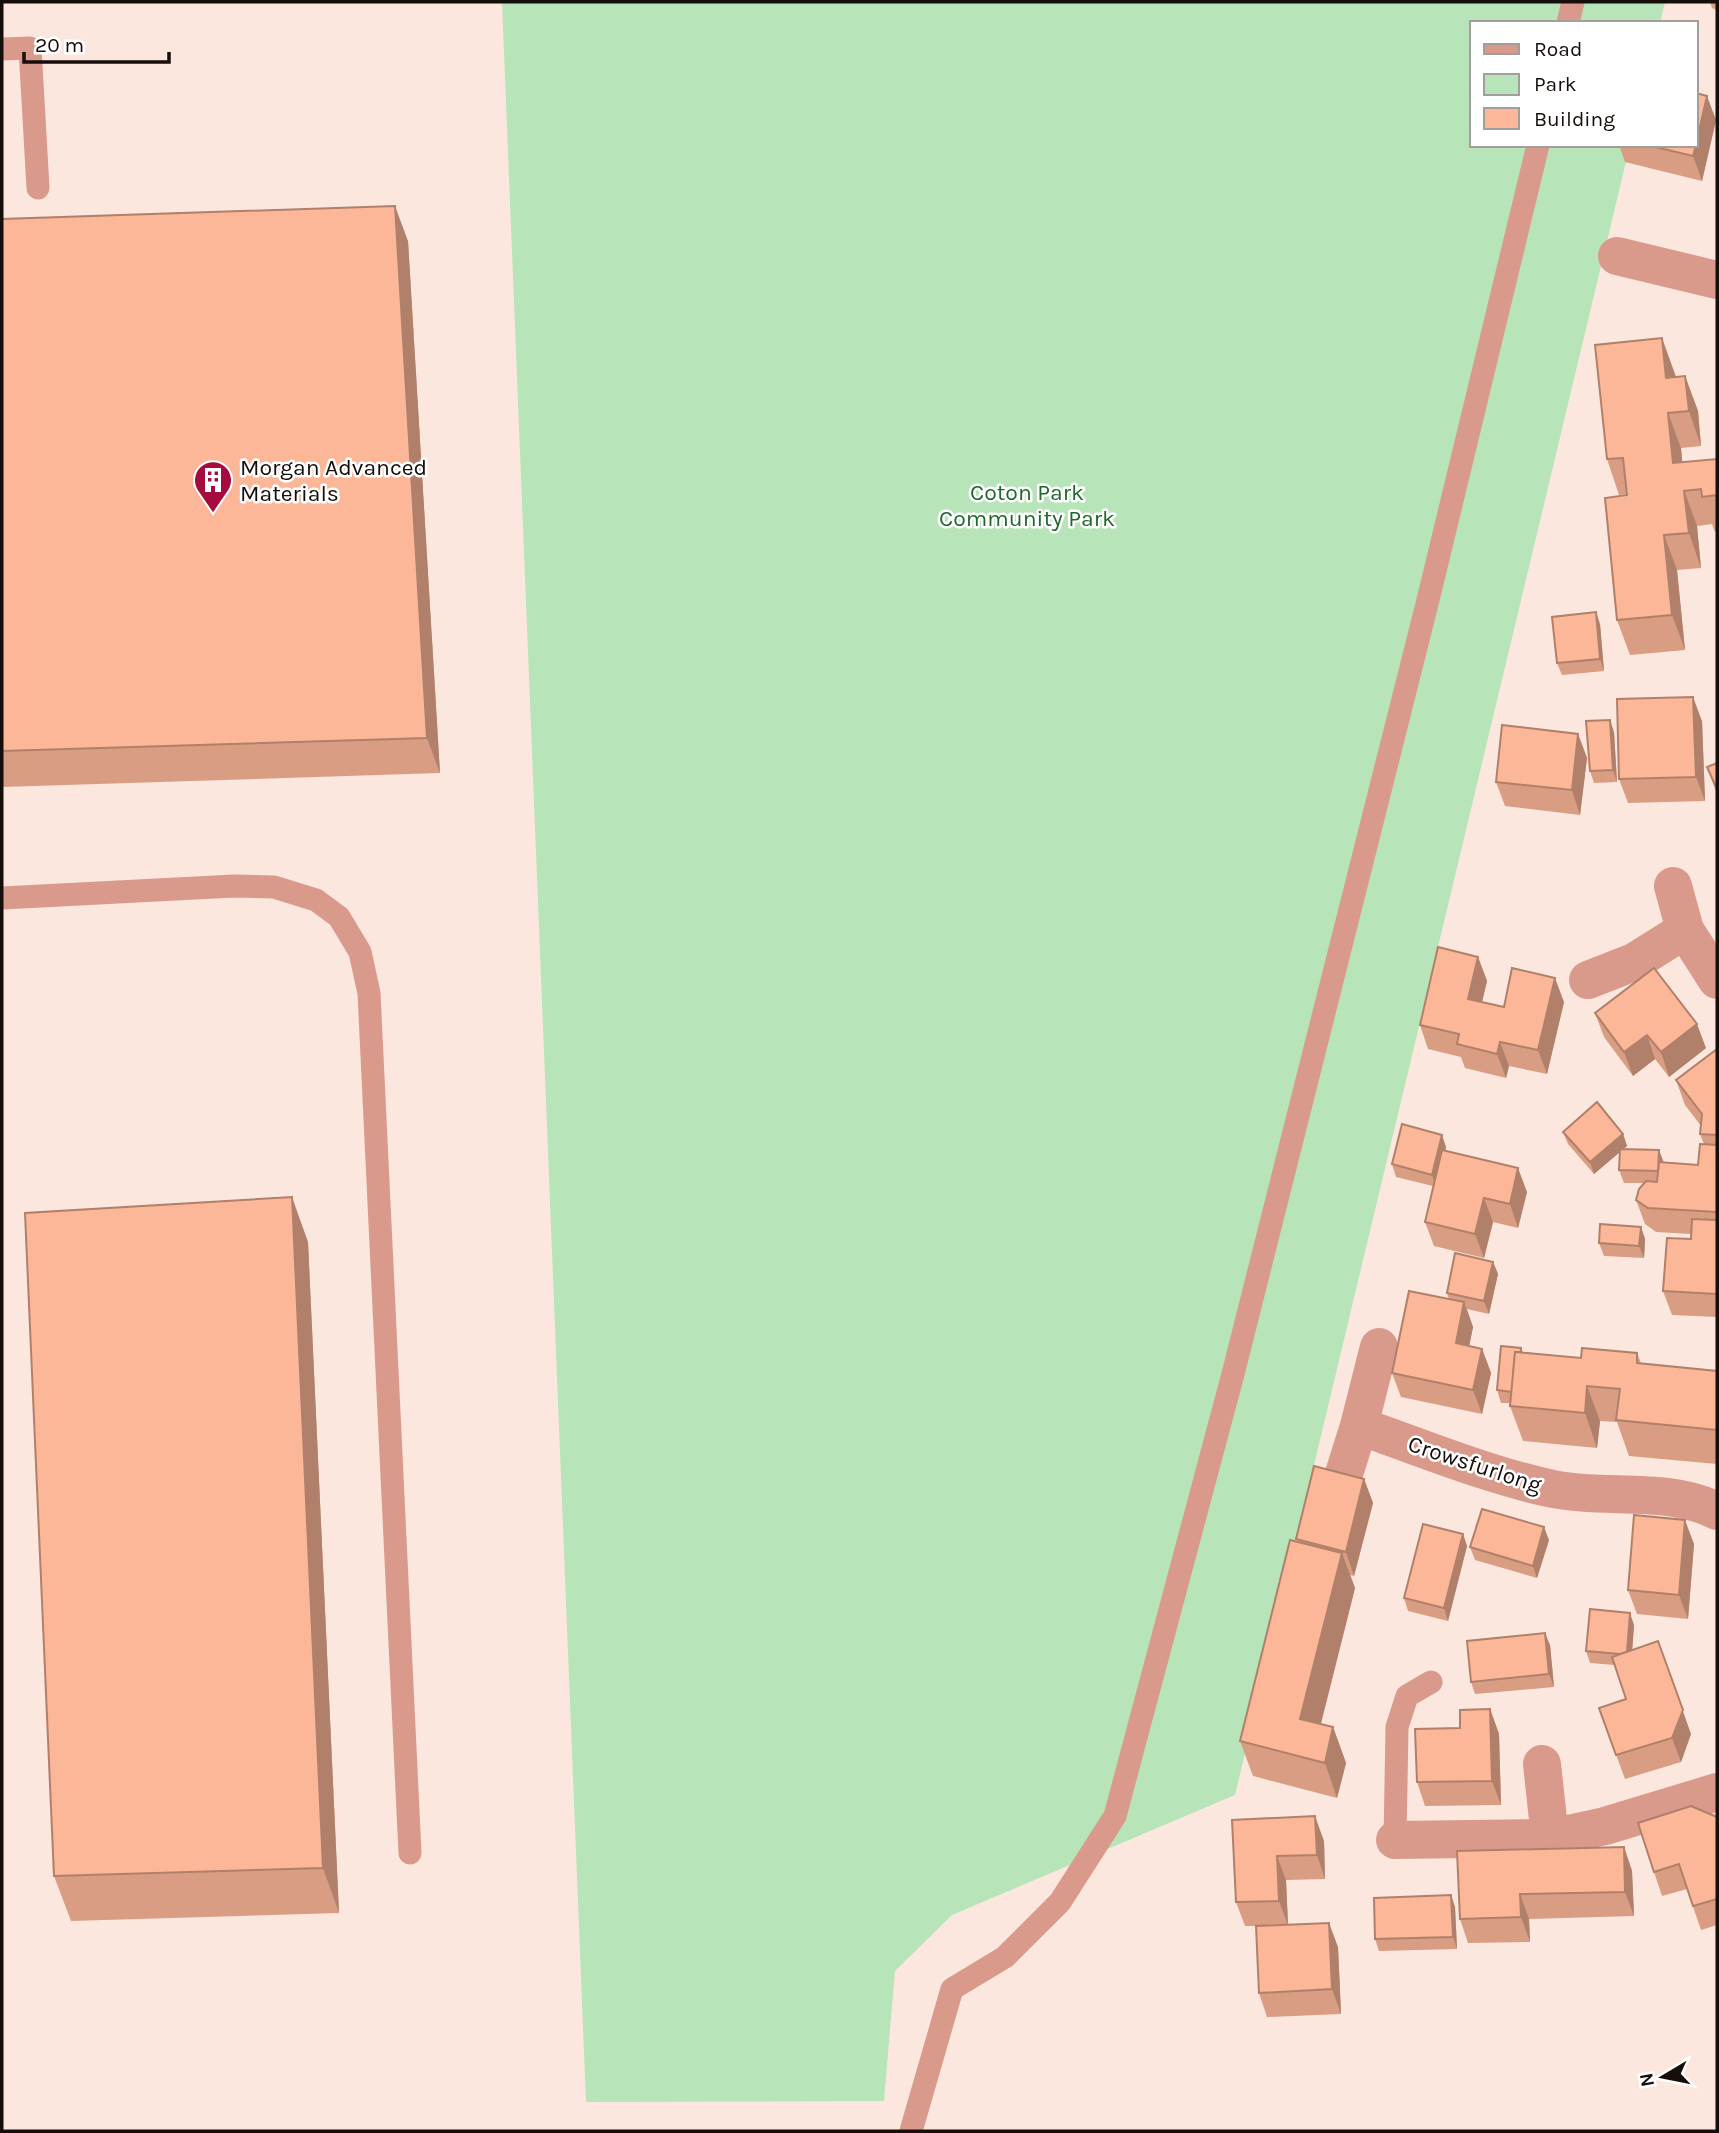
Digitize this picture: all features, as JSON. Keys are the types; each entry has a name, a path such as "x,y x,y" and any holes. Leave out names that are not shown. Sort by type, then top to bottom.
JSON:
{"street":[{"path":"1617,256 1717,280"},
{"path":"1674,886 1685,930 1717,980"},
{"path":"1588,980 1634,962 1685,930"},
{"path":"1342,1480 1379,1347"},
{"name":"Crowsfurlong","path":"1359,1426 1503,1476 1556,1490 1672,1497 1702,1504 1717,1511"},
{"path":"1542,1764 1550,1838"},
{"path":"1395,1840 1550,1838 1605,1826 1717,1792"}],"lane":[{"path":"1568,21 1573,2"},
{"path":"2,49 30,48 38,188"},
{"path":"911,2131 953,1989 1005,1957 1060,1902 1115,1816 1237,1361 1428,600 1538,147"},
{"path":"2,898 234,886 274,887 316,900 339,917 360,952 369,993 410,1853"},
{"path":"1395,1840 1396,1727 1407,1696 1431,1682"}],"green space":[{"name":"Coton Park Community Park","path":"502,2 1665,2 1660,21 1470,21 1470,147 1630,147 1235,1795 952,1915 895,1971 884,2101 586,2102"}],"building":[{"path":"1698,94 1707,96 1698,135"},
{"path":"1655,147 1695,147 1693,156"},
{"name":"Morgan Advanced Materials","path":"395,206 427,738 2,751 2,219"},
{"path":"1662,338 1666,378 1685,376 1689,411 1668,413 1673,463 1717,459 1717,495 1702,497 1701,489 1684,491 1689,533 1664,535 1672,615 1617,620 1605,498 1627,495 1623,458 1607,459 1595,345"},
{"path":"1596,612 1600,659 1557,663 1552,617"},
{"path":"1693,697 1696,777 1619,779 1617,699"},
{"path":"1610,720 1613,770 1590,771 1586,721"},
{"path":"1502,725 1578,734 1572,790 1496,782"},
{"path":"1717,763 1717,789 1707,767"},
{"path":"1438,947 1478,957 1468,999 1504,1007 1512,968 1555,978 1538,1050 1500,1042 1497,1054 1457,1044 1459,1034 1420,1025"},
{"path":"1654,968 1697,1024 1661,1052 1647,1035 1624,1052 1595,1013"},
{"path":"1717,1049 1717,1135 1700,1134 1702,1114 1676,1080"},
{"path":"1597,1102 1623,1134 1590,1162 1563,1132"},
{"path":"1402,1124 1442,1135 1432,1175 1392,1164"},
{"path":"1700,1144 1717,1145 1717,1212 1648,1208 1636,1200 1639,1189 1646,1181 1657,1182 1659,1162 1698,1165"},
{"path":"1620,1149 1659,1150 1658,1171 1619,1170"},
{"path":"1442,1150 1518,1168 1510,1204 1484,1198 1475,1234 1425,1222"},
{"path":"292,1197 323,1868 54,1876 25,1213"},
{"path":"1692,1219 1717,1220 1717,1294 1663,1291 1667,1238 1691,1239"},
{"path":"1600,1224 1641,1227 1639,1246 1599,1243"},
{"path":"1455,1253 1493,1262 1484,1301 1447,1293"},
{"path":"1409,1291 1464,1302 1456,1343 1482,1349 1473,1390 1392,1373"},
{"path":"1501,1346 1521,1348 1521,1352 1515,1352 1512,1392 1497,1390"},
{"path":"1582,1348 1637,1353 1637,1363 1717,1371 1717,1430 1616,1420 1620,1389 1587,1386 1585,1413 1510,1406 1515,1352 1581,1358"},
{"path":"1314,1466 1364,1479 1346,1552 1296,1539"},
{"path":"1482,1509 1544,1527 1533,1566 1470,1547"},
{"path":"1634,1515 1685,1520 1679,1595 1628,1590"},
{"path":"1423,1524 1463,1534 1444,1608 1404,1598"},
{"path":"1290,1540 1342,1553 1300,1719 1333,1727 1325,1763 1240,1741"},
{"path":"1590,1609 1630,1613 1627,1652 1620,1654 1586,1651"},
{"path":"1545,1633 1549,1674 1471,1682 1467,1641"},
{"path":"1658,1641 1683,1710 1672,1738 1616,1755 1599,1708 1626,1699 1612,1657"},
{"path":"1490,1709 1492,1781 1417,1782 1415,1729 1460,1728 1460,1710"},
{"path":"1691,1806 1717,1817 1717,1899 1693,1906 1679,1864 1654,1872 1638,1823"},
{"path":"1315,1816 1317,1855 1277,1856 1279,1901 1236,1902 1232,1820"},
{"path":"1624,1847 1625,1892 1520,1894 1521,1917 1460,1919 1457,1851"},
{"path":"1451,1895 1453,1937 1375,1939 1374,1898"},
{"path":"1329,1923 1332,1989 1259,1993 1256,1926"}],"place":[{"name":"Morgan Advanced Materials","path":"213,514"}]}
